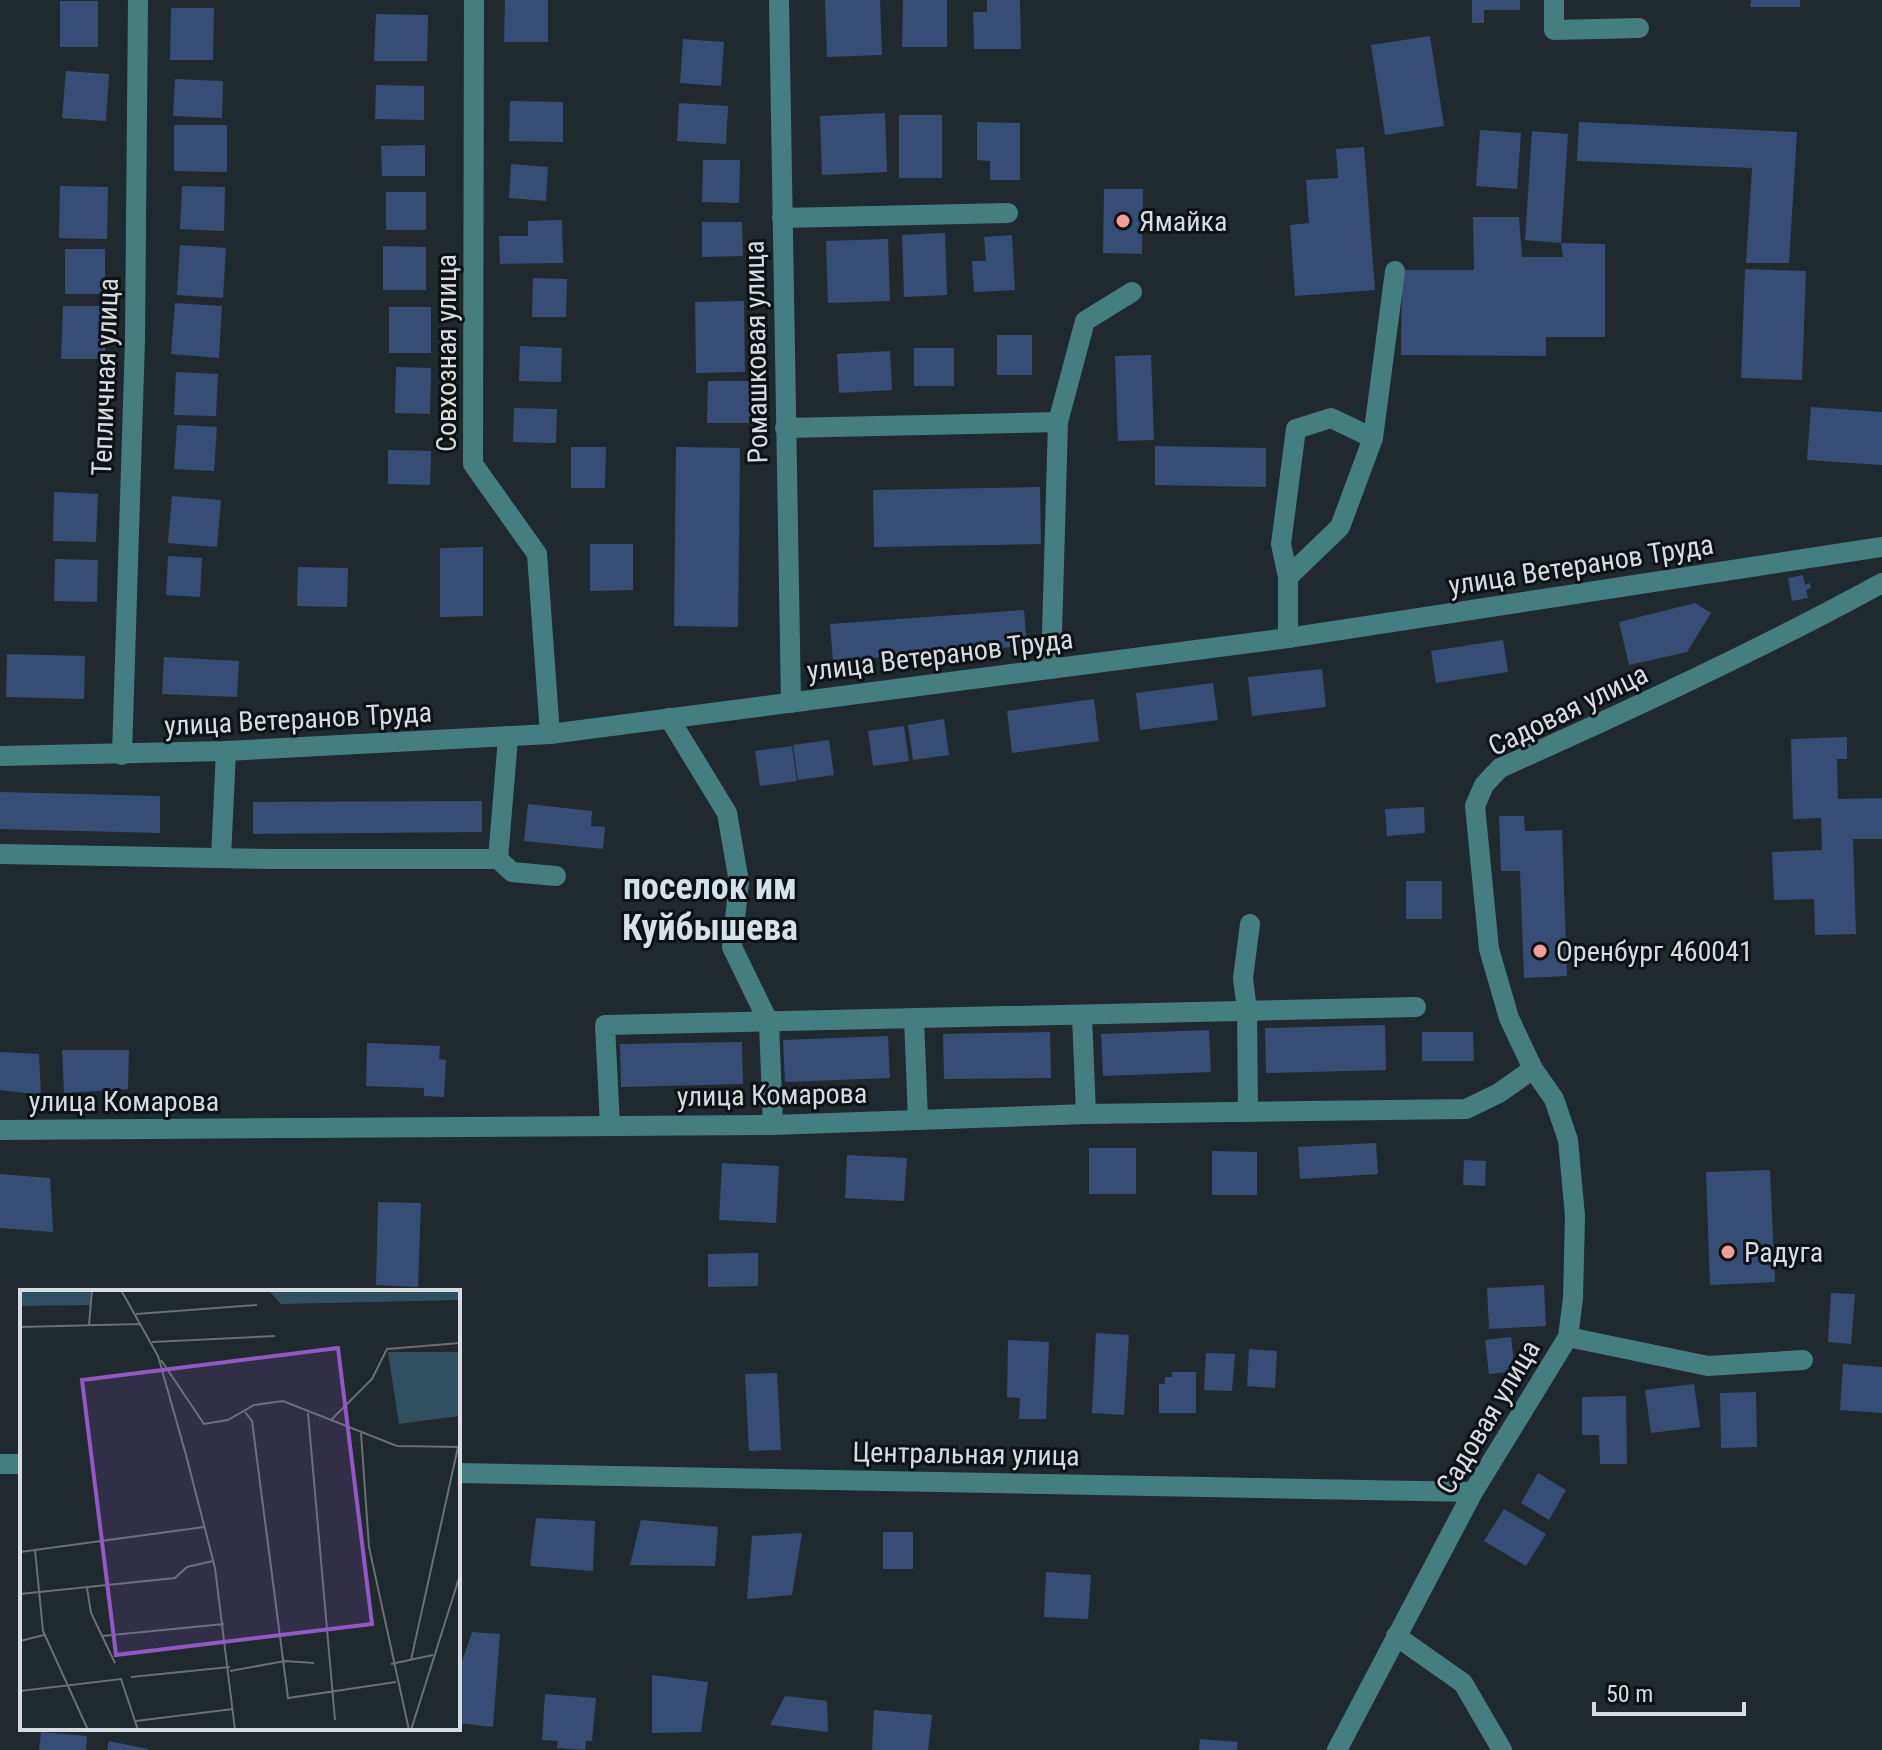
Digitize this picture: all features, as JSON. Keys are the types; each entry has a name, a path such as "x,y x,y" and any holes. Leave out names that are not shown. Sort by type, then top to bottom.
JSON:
{"street":[{"name":"Тепличная улица","path":"122,755 135,340 138,0"},
{"name":"Совхозная улица","path":"474,0 473,464 537,554 550,734"},
{"name":"Ромашковая улица","path":"779,0 791,703"},
{"path":"1554,0 1554,30 1639,28"},
{"path":"782,218 1008,213"},
{"path":"1288,577 1340,527 1373,438 1395,271"},
{"path":"1051,669 1058,422 1085,321 1132,292"},
{"path":"1288,638 1288,577 1281,544 1296,429 1331,418 1373,438"},
{"path":"785,428 1058,422"},
{"name":"улица Ветеранов Труда","path":"0,756 226,751 550,734 1288,638 1882,547"},
{"name":"Садовая улица","path":"1337,1750 1473,1492 1554,1365 1568,1337 1573,1298 1575,1216 1568,1140 1554,1099 1533,1069 1509,1018 1489,949 1475,806 1484,785 1500,768 1674,690 1882,583"},
{"path":"669,718 727,813 739,882 732,947 769,1023 773,1125"},
{"path":"498,859 508,738"},
{"path":"221,858 226,751"},
{"path":"0,854 498,859 512,872 556,876"},
{"path":"1248,1112 1247,1010 1243,978 1250,924"},
{"path":"610,1126 605,1025 1416,1007"},
{"path":"1082,1016 1086,1114"},
{"path":"914,1018 918,1120"},
{"name":"улица Комарова","path":"0,1130 773,1125 1086,1114 1466,1109 1499,1093 1533,1069"},
{"path":"1568,1337 1708,1366 1803,1360"},
{"name":"Центральная улица","path":"460,1473 1473,1492"},
{"path":"1396,1636 1463,1683 1502,1750"}],"building":[{"path":"505,0 548,0 548,42 504,42"},
{"path":"825,0 880,0 882,55 827,57"},
{"path":"903,0 947,0 947,47 902,47"},
{"path":"987,0 1020,0 1021,49 974,49 973,12 987,12"},
{"path":"1472,0 1520,0 1520,10 1484,10 1484,23 1472,23"},
{"path":"1751,0 1800,0 1800,7 1750,7"},
{"path":"60,1 98,1 98,47 60,47"},
{"path":"171,8 214,8 213,60 170,60"},
{"path":"376,14 428,15 427,61 374,61"},
{"path":"1430,36 1444,126 1385,135 1371,45"},
{"path":"683,39 724,42 721,86 680,83"},
{"path":"66,71 109,74 106,121 62,118"},
{"path":"175,79 223,81 222,118 173,116"},
{"path":"376,85 424,86 424,120 375,119"},
{"path":"510,101 563,102 563,142 509,141"},
{"path":"679,103 728,106 726,144 677,141"},
{"path":"885,113 887,172 822,175 820,116"},
{"path":"899,115 942,115 942,178 899,178"},
{"path":"977,122 1020,123 1020,180 990,180 990,161 977,160"},
{"path":"1579,122 1797,132 1789,263 1746,263 1752,168 1577,161"},
{"path":"174,125 227,125 227,172 174,171"},
{"path":"1480,130 1521,133 1517,189 1476,186"},
{"path":"1532,131 1568,134 1561,243 1525,240"},
{"path":"425,145 425,176 382,176 381,146"},
{"path":"1364,147 1375,290 1295,296 1290,225 1309,223 1306,180 1338,178 1336,149"},
{"path":"703,160 740,160 739,203 702,202"},
{"path":"511,164 548,167 546,201 509,198"},
{"path":"60,186 108,187 107,239 59,238"},
{"path":"182,186 225,187 224,231 180,229"},
{"name":"Ямайка","path":"1104,189 1143,189 1142,254 1103,253"},
{"path":"386,192 426,192 426,230 386,230"},
{"path":"1473,217 1519,217 1522,257 1563,257 1561,243 1605,244 1605,337 1546,337 1546,356 1401,355 1402,270 1474,270"},
{"path":"562,220 563,263 500,264 499,236 528,236 528,221"},
{"path":"702,222 742,222 743,256 702,257"},
{"path":"945,233 947,295 904,297 902,235"},
{"path":"1012,235 1015,290 974,292 972,261 986,261 984,237"},
{"path":"888,239 890,301 828,303 826,241"},
{"path":"180,245 226,248 223,298 177,295"},
{"path":"383,246 426,247 426,290 383,290"},
{"path":"65,249 105,249 105,294 65,294"},
{"path":"1745,269 1806,271 1802,380 1741,378"},
{"path":"533,278 567,279 566,317 532,317"},
{"path":"744,301 745,372 696,373 695,302"},
{"path":"175,303 222,306 219,358 171,354"},
{"path":"63,306 106,306 105,359 61,359"},
{"path":"389,307 431,307 431,353 389,353"},
{"path":"997,335 1032,335 1032,375 997,375"},
{"path":"520,346 562,348 561,382 519,381"},
{"path":"914,348 954,348 954,386 914,386"},
{"path":"890,351 892,390 839,393 837,354"},
{"path":"1151,355 1154,440 1118,441 1115,356"},
{"path":"396,367 431,368 430,414 395,413"},
{"path":"176,372 218,374 216,416 174,415"},
{"path":"708,381 752,381 752,423 707,423"},
{"path":"1811,407 1882,412 1882,465 1807,460"},
{"path":"514,408 557,409 556,443 513,442"},
{"path":"177,425 217,427 214,471 174,469"},
{"path":"1155,446 1266,448 1266,487 1155,485"},
{"path":"571,447 606,447 605,488 571,488"},
{"path":"676,447 740,448 738,627 674,626"},
{"path":"388,450 431,451 430,485 388,484"},
{"path":"1040,487 1041,544 874,547 873,490"},
{"path":"54,492 98,494 96,542 53,541"},
{"path":"172,496 221,500 217,547 168,543"},
{"path":"590,544 633,544 633,590 590,591"},
{"path":"483,547 483,616 440,617 440,548"},
{"path":"168,556 202,558 200,597 166,595"},
{"path":"55,559 98,560 97,602 54,601"},
{"path":"298,567 348,568 347,607 297,606"},
{"path":"1803,575 1805,585 1810,583 1811,588 1806,590 1808,598 1792,601 1788,578"},
{"path":"1695,603 1711,613 1687,652 1629,665 1619,622"},
{"path":"1024,610 1027,646 833,661 830,624"},
{"path":"1503,640 1508,672 1436,683 1431,651"},
{"path":"7,654 85,656 84,699 6,697"},
{"path":"164,657 239,661 237,697 162,694"},
{"path":"1322,669 1326,707 1252,716 1248,677"},
{"path":"1213,683 1218,720 1140,730 1136,693"},
{"path":"1094,699 1099,741 1012,753 1007,711"},
{"path":"944,719 949,755 913,760 908,725"},
{"path":"904,726 909,761 873,766 868,731"},
{"path":"1847,737 1847,759 1837,759 1838,799 1882,798 1882,839 1853,839 1856,934 1815,935 1814,899 1774,900 1772,852 1822,850 1821,818 1793,819 1791,739"},
{"path":"829,740 834,775 798,780 793,745"},
{"path":"792,746 797,781 760,786 755,751"},
{"path":"0,792 160,796 160,833 0,829"},
{"path":"482,801 482,832 253,834 253,802"},
{"path":"528,804 592,811 591,826 605,827 603,849 524,841"},
{"path":"1424,807 1425,833 1387,836 1385,809"},
{"path":"1499,816 1524,816 1525,831 1562,830 1567,976 1524,978 1520,871 1501,871"},
{"path":"1406,881 1442,881 1442,919 1406,919"},
{"path":"1385,1025 1386,1070 1266,1073 1265,1028"},
{"path":"1209,1030 1211,1072 1103,1076 1101,1034"},
{"path":"1050,1032 1051,1078 944,1079 943,1034"},
{"path":"1422,1032 1473,1032 1474,1061 1422,1061"},
{"path":"888,1036 890,1078 785,1082 783,1040"},
{"path":"742,1042 743,1084 621,1087 620,1044"},
{"path":"367,1043 440,1046 439,1059 446,1060 444,1097 424,1096 424,1088 366,1086"},
{"path":"62,1050 129,1050 128,1089 64,1093"},
{"path":"0,1052 39,1054 41,1095 0,1090"},
{"path":"1376,1143 1378,1174 1300,1179 1298,1147"},
{"path":"1089,1148 1136,1148 1136,1194 1089,1194"},
{"path":"1212,1151 1257,1152 1257,1195 1212,1195"},
{"path":"847,1155 907,1158 904,1201 845,1198"},
{"path":"1464,1160 1486,1161 1485,1186 1463,1185"},
{"path":"722,1163 779,1166 776,1223 719,1220"},
{"path":"1770,1170 1775,1282 1710,1285 1706,1172"},
{"path":"0,1174 50,1178 53,1232 0,1228"},
{"path":"378,1202 421,1203 418,1287 376,1285"},
{"path":"758,1253 758,1286 708,1287 708,1254"},
{"path":"1544,1285 1546,1326 1489,1329 1487,1288"},
{"path":"1831,1293 1855,1294 1851,1344 1828,1342"},
{"path":"1096,1333 1129,1335 1124,1415 1092,1413"},
{"path":"1511,1337 1515,1371 1489,1374 1485,1340"},
{"path":"1008,1340 1049,1342 1046,1419 1019,1419 1020,1398 1007,1397"},
{"path":"1249,1349 1277,1351 1275,1388 1247,1386"},
{"path":"1206,1353 1235,1354 1232,1391 1204,1390"},
{"path":"1843,1364 1882,1367 1882,1413 1840,1410"},
{"path":"1172,1372 1196,1372 1196,1413 1159,1413 1159,1384 1165,1384 1165,1377 1172,1377"},
{"path":"777,1373 781,1450 749,1451 745,1374"},
{"path":"1694,1384 1700,1427 1651,1433 1645,1390"},
{"path":"1756,1392 1757,1447 1721,1448 1720,1393"},
{"path":"1626,1396 1627,1464 1600,1464 1599,1435 1582,1435 1582,1397"},
{"path":"1538,1473 1566,1490 1549,1520 1521,1503"},
{"path":"1504,1509 1546,1534 1526,1566 1484,1541"},
{"path":"536,1518 595,1521 593,1571 530,1566"},
{"path":"641,1520 718,1527 715,1566 630,1565"},
{"path":"883,1532 913,1532 913,1569 883,1569"},
{"path":"802,1533 792,1595 747,1599 752,1536"},
{"path":"1046,1572 1091,1575 1088,1619 1044,1617"},
{"path":"472,1632 500,1634 493,1727 460,1723 460,1667"},
{"path":"652,1675 708,1682 701,1732 652,1733"},
{"path":"545,1694 596,1698 592,1741 586,1741 585,1750 557,1748 558,1741 542,1740"},
{"path":"785,1696 827,1701 828,1732 770,1725"},
{"path":"874,1710 932,1715 928,1750 872,1750"},
{"path":"41,1732 87,1736 86,1750 39,1750"},
{"path":"1200,1739 1238,1742 1237,1750 1199,1750"},
{"path":"109,1741 148,1749 148,1750 107,1750"}],"place":[{"name":"Ямайка","path":"1123,221"},
{"name":"Оренбург 460041","path":"1540,951"},
{"name":"Радуга","path":"1728,1252"}],"district":[{"name":"поселок им Куйбышева","path":"710,908"}]}
